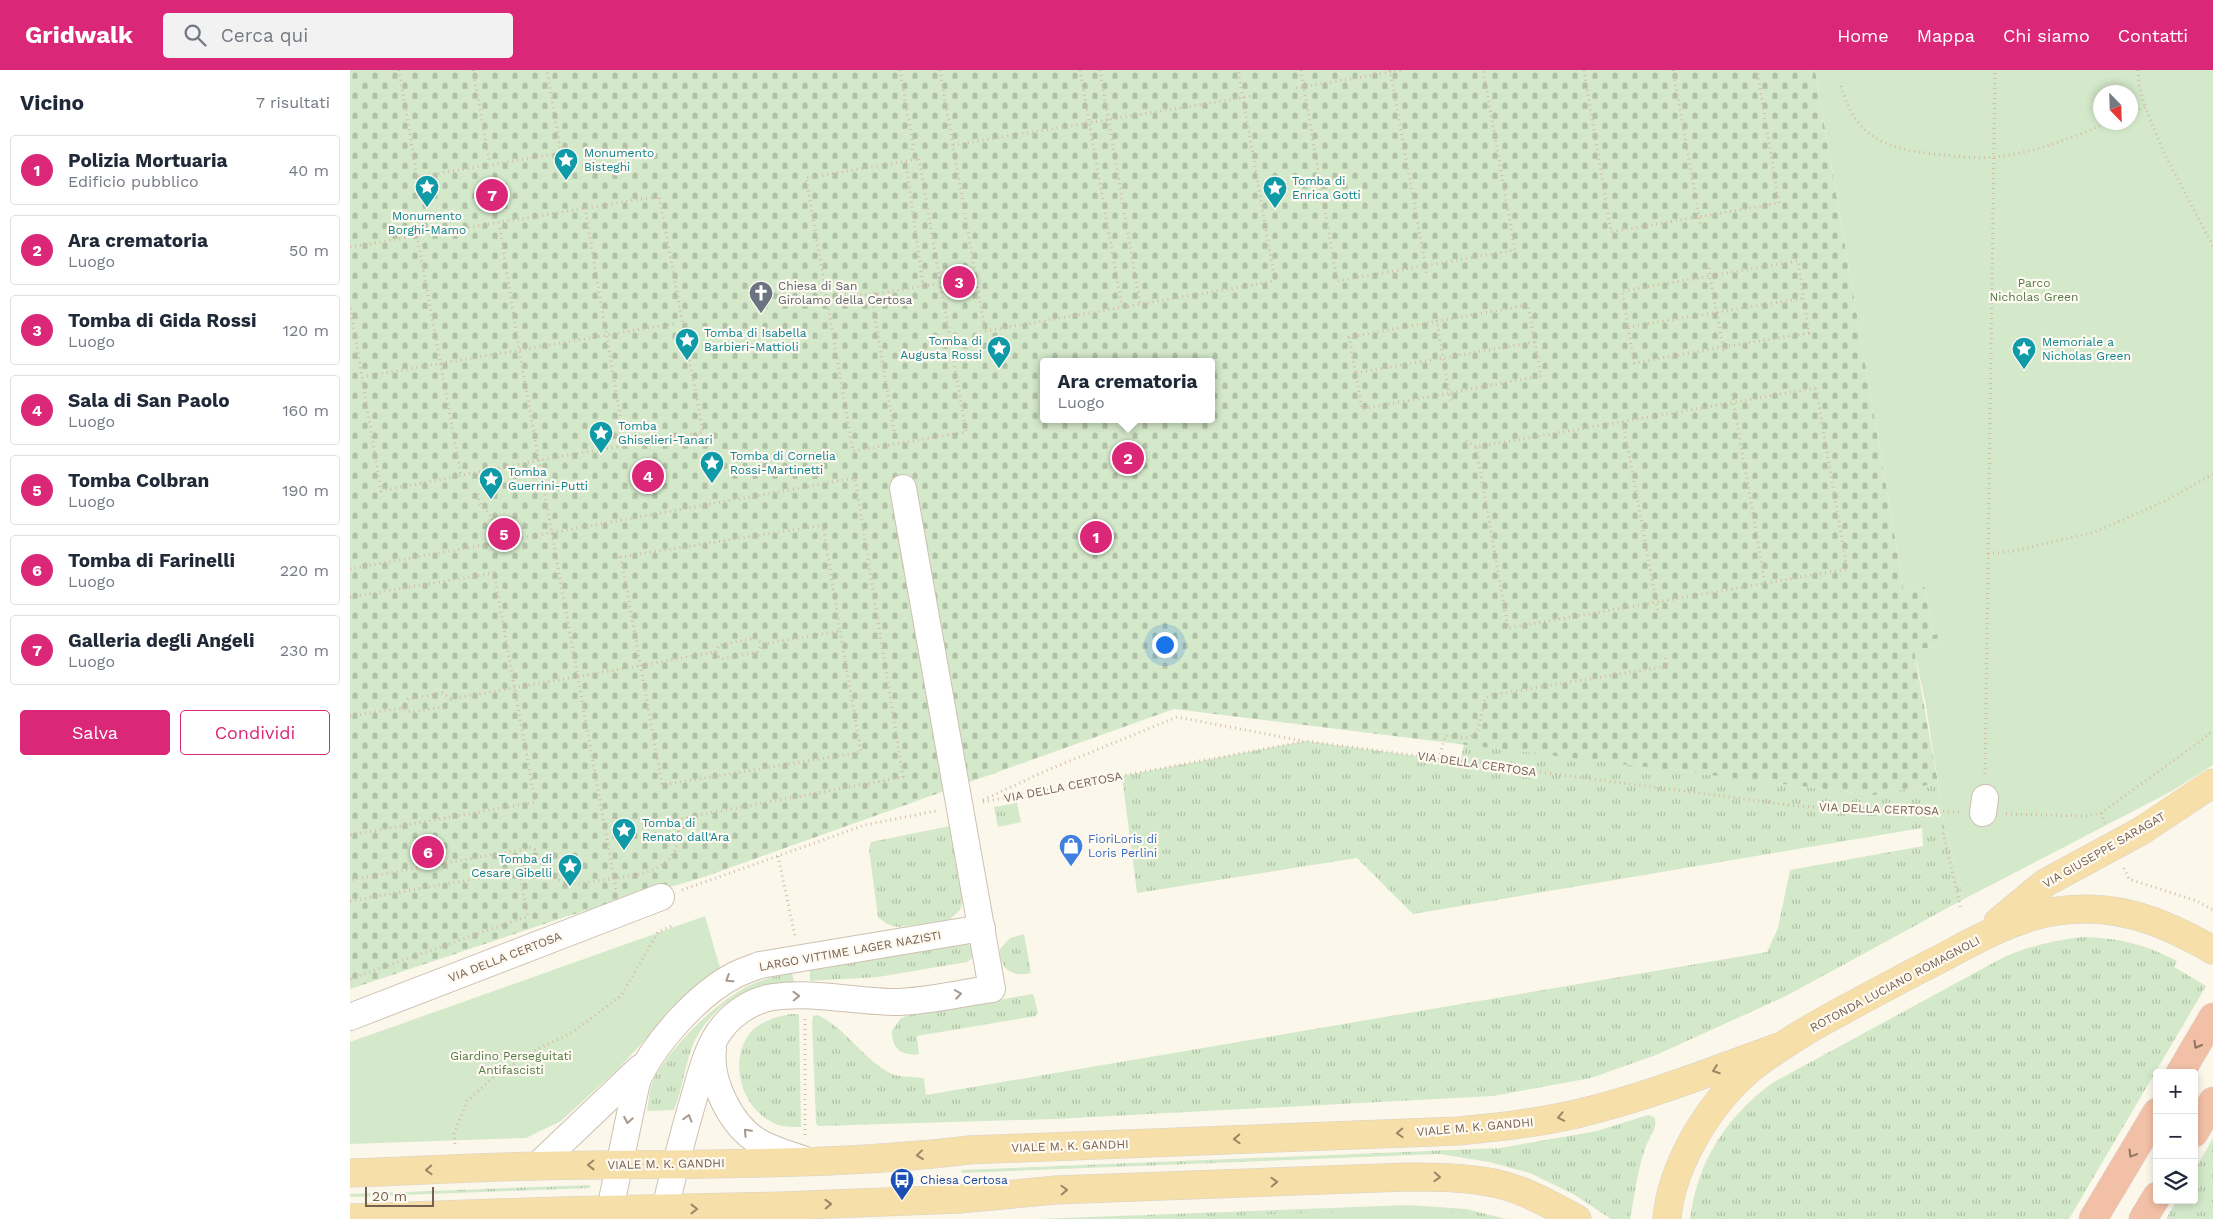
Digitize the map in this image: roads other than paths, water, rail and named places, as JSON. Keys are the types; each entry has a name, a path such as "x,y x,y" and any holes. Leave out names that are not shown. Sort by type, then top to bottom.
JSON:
{"highway":[{"path":"2182,1069 2213,1017"},
{"path":"2198,1126 2213,1101"},
{"path":"2093,1219 2156,1114"},
{"path":"2143,1219 2153,1203"}],"main road":[{"name":"VIA GIUSEPPE SARAGAT","path":"1976,941 2045,883 2141,831 2213,783"},
{"name":"ROTONDA LUCIANO ROMAGNOLI","path":"1667,1219 1678,1173 1693,1140 1730,1088 1749,1070 1779,1047 1853,1004 1976,941 2019,920 2051,913 2084,909 2122,912 2151,919 2202,945"},
{"name":"VIALE M. K. GANDHI","path":"350,1218 477,1217 614,1196 675,1164 915,1156 968,1150 1450,1131 1499,1127 1568,1115 1616,1103 1779,1047"},
{"name":"VIALE M. K. GANDHI","path":"350,1173 537,1166 614,1196 666,1207 780,1206 960,1198 1056,1190 1436,1177 1489,1182 1536,1197 1577,1219"}],"street":[{"path":"666,1207 675,1164 701,1074 715,1039 721,1029 737,1012 750,1005 772,998 804,996 898,1002 992,989 903,488"},
{"name":"VIA DELLA CERTOSA","path":"350,1017 661,898"},
{"name":"LARGO VITTIME LAGER NAZISTI","path":"614,1196 631,1101 644,1064 680,1018 705,996 734,976 760,965 982,928"},
{"path":"715,1039 713,1055 714,1076 728,1108 748,1134 758,1142 806,1160"},
{"path":"537,1166 644,1064"},
{"path":"754,1219 767,1210 780,1206"}],"place":[{"name":"Monumento Bisteghi","path":"566,181"},
{"name":"Galleria degli Angeli","path":"492,195"},
{"name":"Monumento Borghi-Mamo","path":"427,208"},
{"name":"Tomba di Enrica Gotti","path":"1275,209"},
{"name":"Tomba di Gida Rossi","path":"959,282"},
{"name":"Chiesa di San Girolamo della Certosa","path":"761,314"},
{"name":"Tomba di Isabella Barbieri-Mattioli","path":"687,361"},
{"name":"Tomba di Augusta Rossi","path":"999,369"},
{"name":"Memoriale a Nicholas Green","path":"2024,370"},
{"name":"Tomba Ghiselieri-Tanari","path":"601,454"},
{"name":"Ara crematoria","path":"1128,458"},
{"name":"Sala di San Paolo","path":"648,476"},
{"name":"Tomba di Cornelia Rossi-Martinetti","path":"712,484"},
{"name":"Tomba Guerrini-Putti","path":"491,500"},
{"name":"Tomba Colbran","path":"504,534"},
{"name":"Polizia Mortuaria","path":"1096,537"},
{"name":"Tomba di Renato dall'Ara","path":"624,851"},
{"name":"Tomba di Farinelli","path":"428,852"},
{"name":"FioriLoris di Loris Perlini","path":"1071,867"},
{"name":"Tomba di Cesare Gibelli","path":"570,887"},
{"name":"Chiesa Certosa","path":"902,1201"}],"park label":[{"name":"Parco Nicholas Green","path":"2034,290"},
{"name":"Giardino Perseguitati Antifascisti","path":"511,1063"}]}
